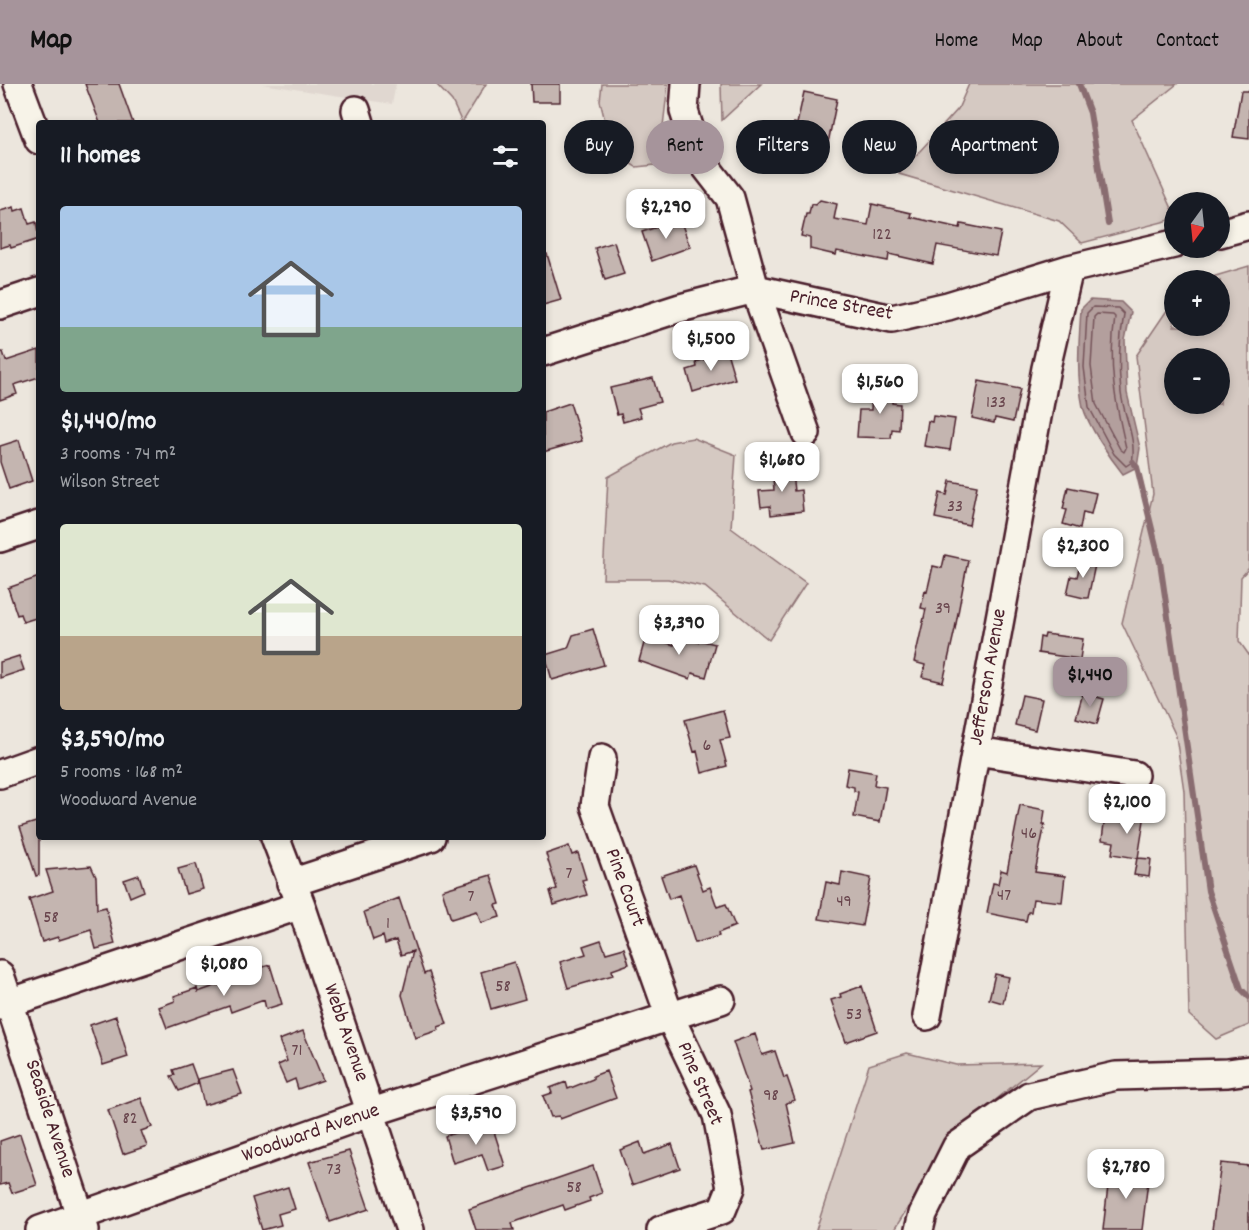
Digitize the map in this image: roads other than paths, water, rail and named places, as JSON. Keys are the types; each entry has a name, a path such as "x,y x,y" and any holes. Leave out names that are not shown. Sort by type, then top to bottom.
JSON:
{"street":[{"path":"18,84 36,132"},
{"path":"686,84 684,111 699,158 730,198 756,289 806,433"},
{"path":"1230,230 1249,225"},
{"name":"Prince Street","path":"546,351 680,308 756,289 892,319 948,306 1069,269 1164,246"},
{"name":"Jefferson Avenue","path":"927,1016 1046,368 1069,269"},
{"path":"0,305 36,292"},
{"path":"0,538 36,526"},
{"path":"976,751 1134,775"},
{"name":"Pine Court","path":"602,758 595,806 670,1017"},
{"path":"0,774 36,761"},
{"name":"Webb Avenue","path":"276,840 372,1112 410,1230"},
{"path":"5,1004 296,894 424,840"},
{"name":"Seaside Avenue","path":"0,975 5,1004 83,1223"},
{"name":"Woodward Avenue","path":"40,1230 83,1223 372,1112 721,1000"},
{"name":"Pine Street","path":"670,1017 717,1115 724,1209"},
{"path":"919,1230 923,1214 957,1146 1029,1096 1116,1076 1239,1072"},
{"path":"661,1230 724,1209"}],"water":[{"path":"1090,300 1121,302 1131,312 1125,340 1127,393 1140,448 1137,467 1123,474 1095,433 1083,407 1079,370 1081,309"}],"waterway":[{"path":"1079,84 1090,113 1108,224"},
{"path":"1133,462 1137,467 1160,562 1208,891 1241,989 1249,997"}]}
